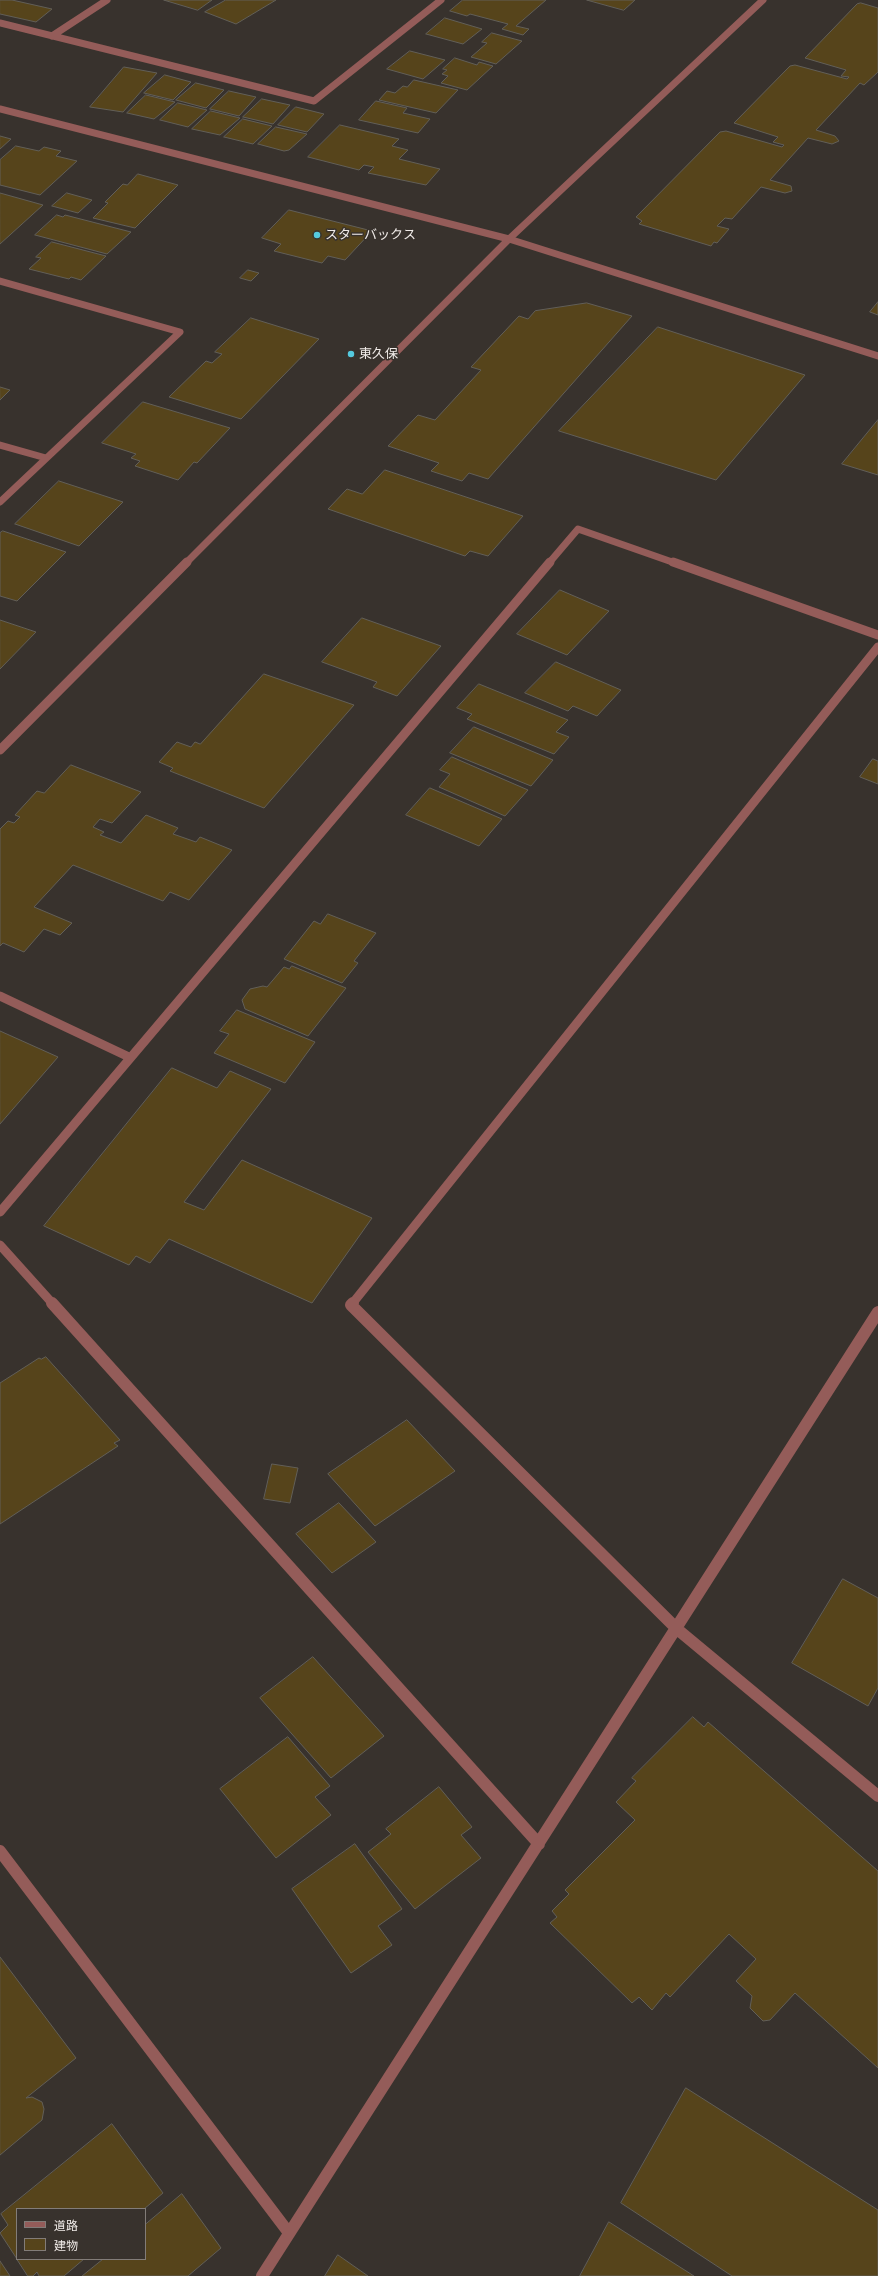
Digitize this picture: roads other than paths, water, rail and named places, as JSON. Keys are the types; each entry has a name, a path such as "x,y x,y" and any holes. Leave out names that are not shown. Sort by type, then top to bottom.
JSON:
{"street":[{"path":"52,36 107,0"},
{"path":"0,23 314,101 441,0"},
{"path":"2,746 509,239 763,0"},
{"path":"0,109 509,239 878,356"},
{"path":"0,281 180,332 0,502"},
{"path":"0,444 46,458"},
{"path":"0,1212 129,1057 578,529 878,635"},
{"path":"878,647 351,1305 677,1628 878,1796"},
{"path":"0,996 129,1057"},
{"path":"0,1245 539,1844"},
{"path":"262,2276 878,1312"},
{"path":"0,1851 290,2233"}],"place":[{"name":"スターバックス","path":"317,235"},
{"name":"東久保","path":"351,354"}]}
